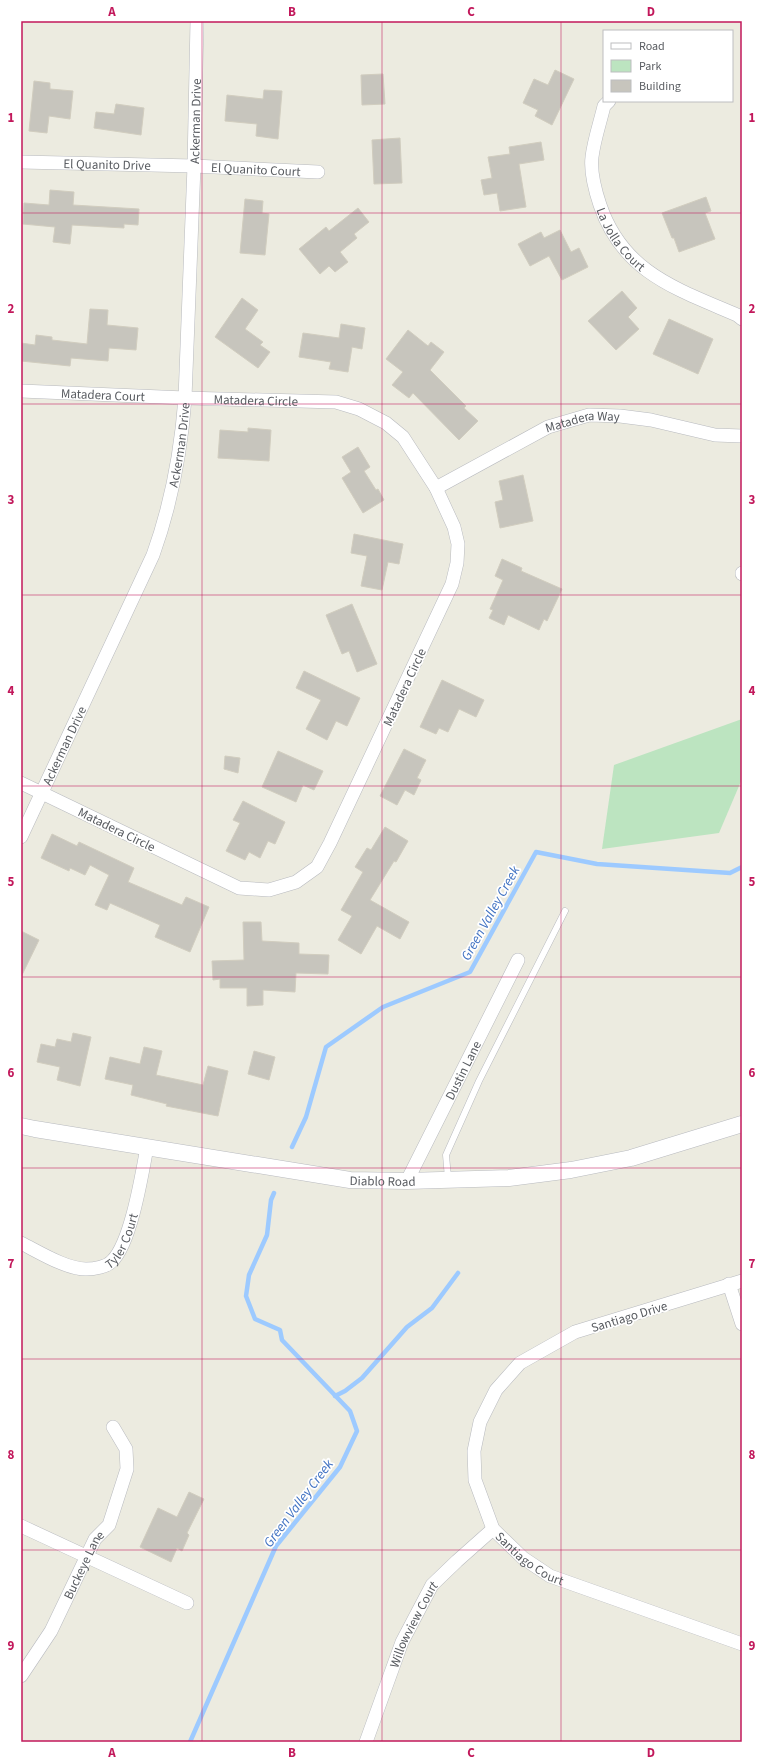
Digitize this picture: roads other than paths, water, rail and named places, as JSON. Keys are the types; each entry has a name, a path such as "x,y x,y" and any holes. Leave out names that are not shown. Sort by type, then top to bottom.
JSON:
{"street":[{"name":"Ackerman Drive","path":"21,836 153,555 161,532 177,465 182,436 185,398 194,166 197,21"},
{"name":"La Jolla Court","path":"608,102 604,106 592,157 594,189 605,220 622,249 647,271 670,286 737,315 742,319"},
{"name":"El Quanito Drive","path":"21,162 194,166"},
{"name":"El Quanito Court","path":"194,166 318,172"},
{"name":"Matadera Court","path":"21,391 185,398"},
{"name":"Matadera Circle","path":"21,783 239,888 270,890 296,882 317,867 330,843 452,584 457,563 458,544 454,527 436,488 403,437 386,423 359,409 336,402 185,398"},
{"name":"Matadera Way","path":"436,488 548,427 589,415 620,416 651,420 715,435 742,436"},
{"name":"Dustin Lane","path":"407,1181 518,960"},
{"name":"Diablo Road","path":"21,1126 147,1148 350,1180 407,1181 510,1178 571,1170 630,1158 742,1124"},
{"name":"Tyler Court","path":"21,1243 53,1259 86,1269 100,1268 112,1261 120,1248 132,1219 147,1148"},
{"path":"736,1282 742,1324"},
{"name":"Santiago Drive","path":"520,1362 575,1332 736,1282"},
{"name":"Santiago Court","path":"520,1362 496,1390 480,1422 474,1450 475,1480 493,1529 522,1558 550,1576 742,1644"},
{"name":"Buckeye Lane","path":"21,1676 51,1631 95,1540 109,1525 127,1469 126,1449 113,1427"},
{"path":"21,1526 187,1603"},
{"name":"Willowview Court","path":"366,1742 402,1642 432,1585 493,1529"}],"lane":[{"path":"448,1180 446,1155 479,1081 565,911"}],"waterway":[{"name":"Green Valley Creek","path":"292,1147 306,1117 326,1047 383,1007 470,972 536,852 597,864 730,873 742,867"},
{"name":"Green Valley Creek","path":"190,1742 276,1546 340,1467 357,1431 350,1411 282,1340 280,1330 255,1319 246,1296 249,1275 267,1235 271,1200 274,1193"},
{"path":"335,1396 345,1391 362,1378 407,1327 432,1308 458,1273"}]}
